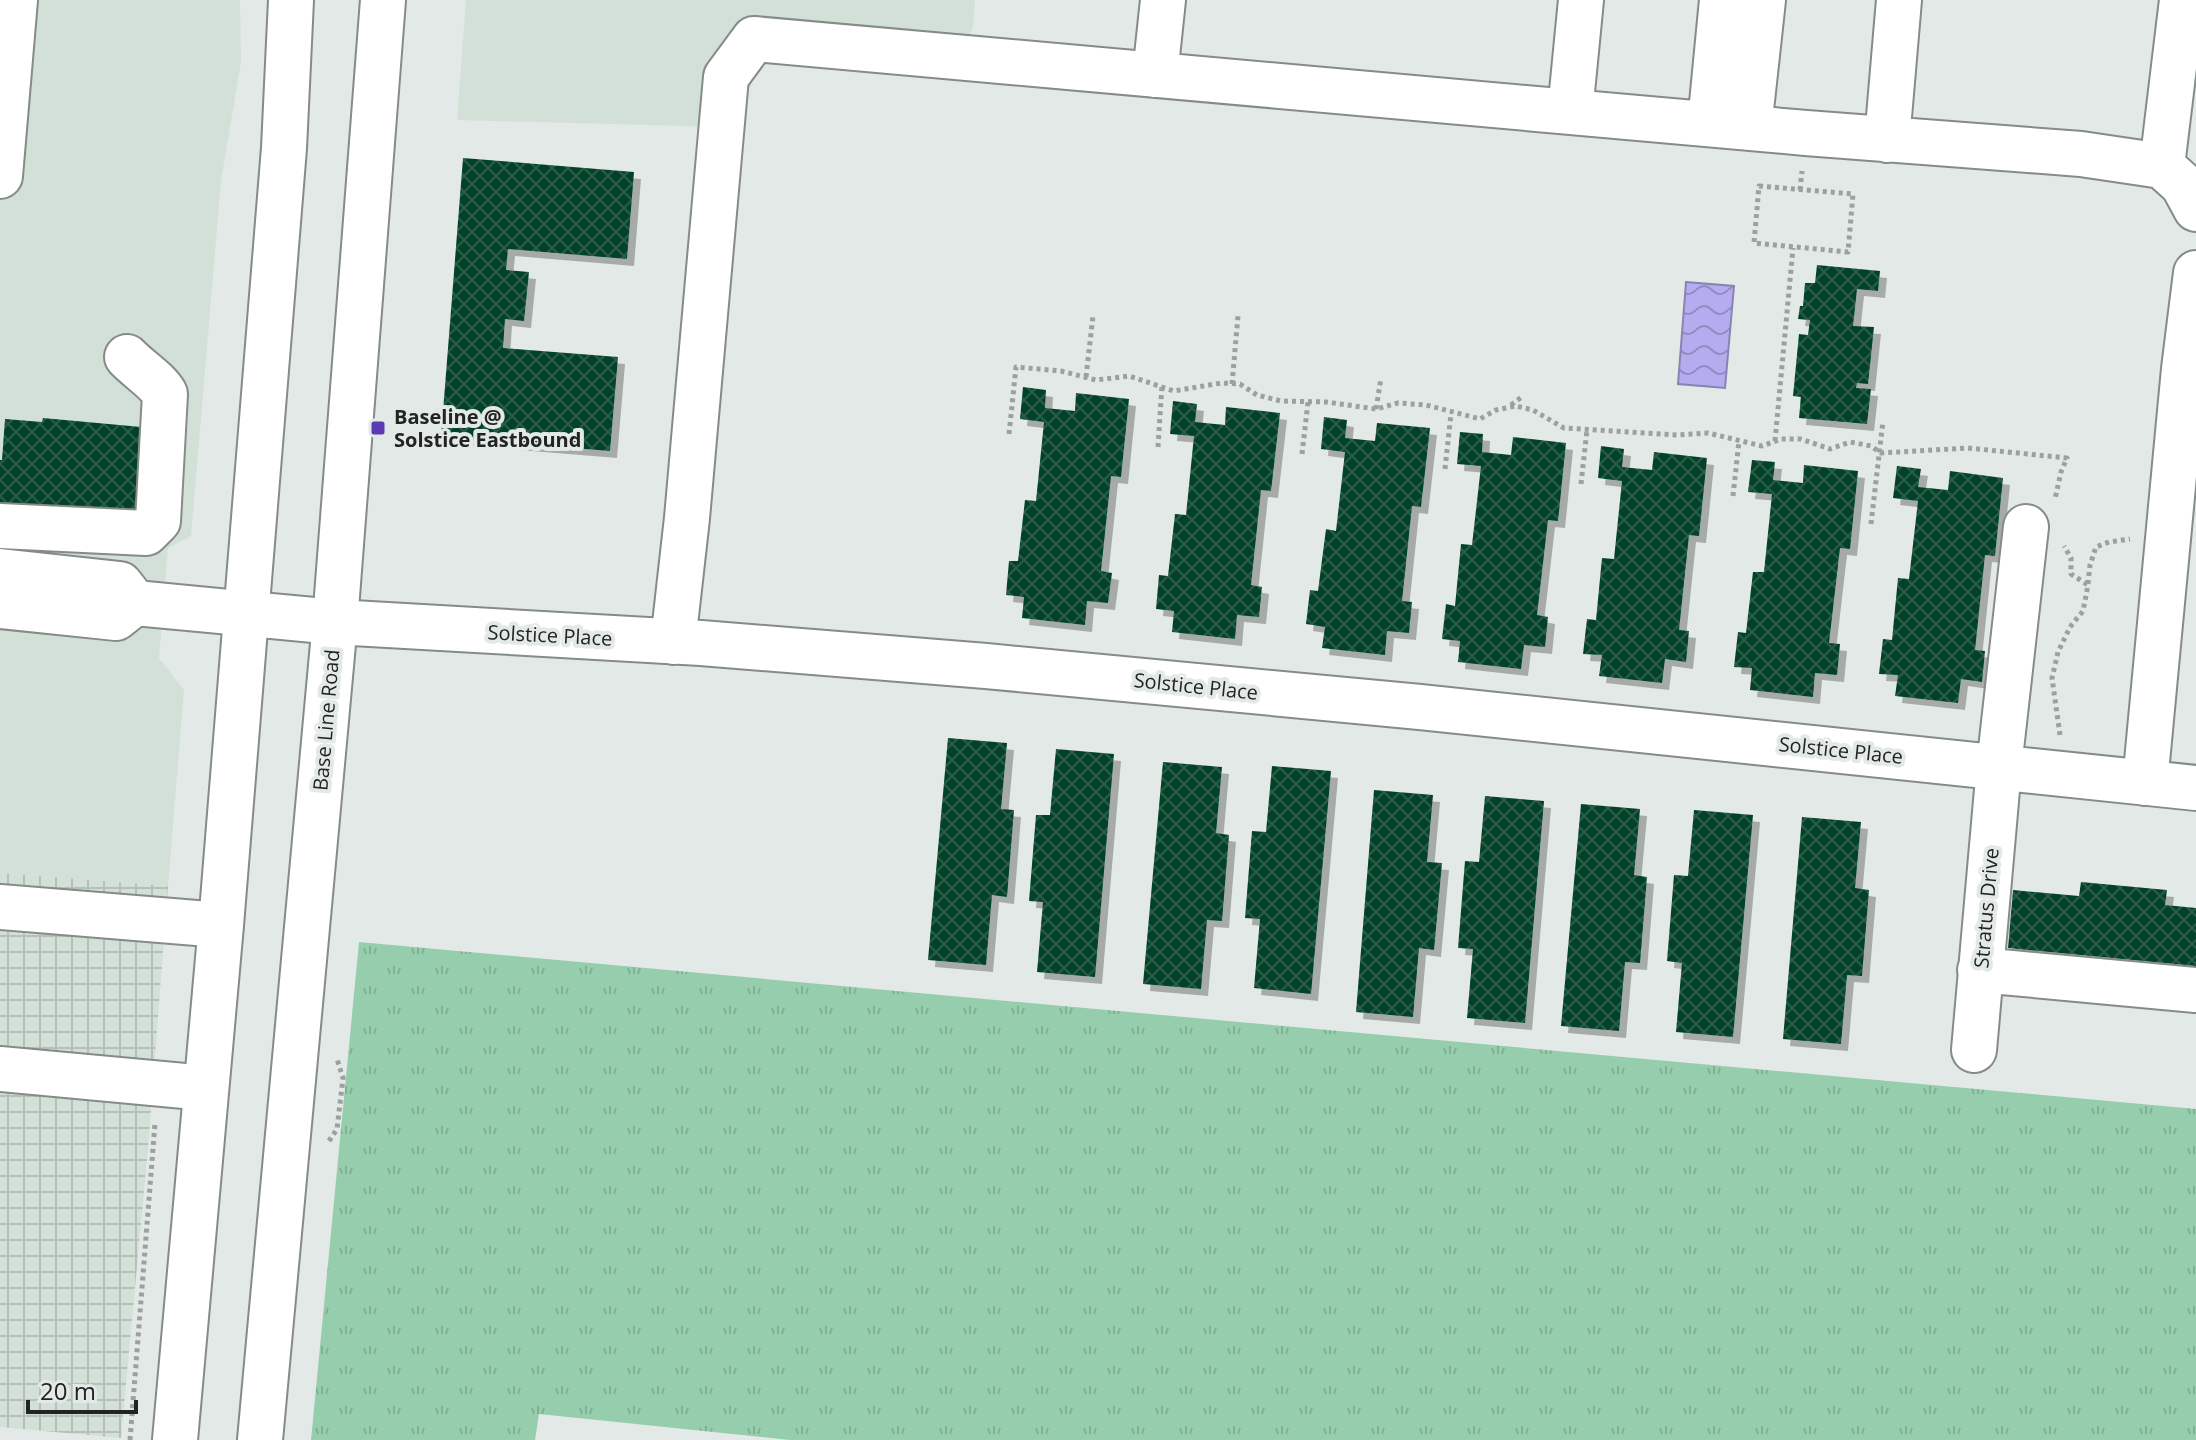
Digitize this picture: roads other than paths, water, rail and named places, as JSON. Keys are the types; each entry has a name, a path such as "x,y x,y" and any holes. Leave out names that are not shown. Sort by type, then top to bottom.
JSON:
{"street":[{"path":"0,176 15,0"},
{"path":"175,1440 221,925 284,148 291,0"},
{"name":"Base Line Road","path":"260,1440 335,622 383,0"},
{"path":"1155,75 1163,0"},
{"path":"1570,112 1581,0"},
{"path":"1722,0 1730,126"},
{"path":"1730,126 1763,0"},
{"path":"1887,140 1899,0"},
{"path":"2162,166 2182,0"},
{"path":"673,642 726,77 754,39 1887,140 2081,154 2162,166 2183,185 2196,209"},
{"path":"2145,783 2196,273"},
{"path":"0,526 146,533 158,521 165,394 127,357"},
{"name":"Stratus Drive","path":"1974,1050 1999,767 2040,535"},
{"path":"0,571 120,584 135,603 116,618 0,606"},
{"name":"Solstice Place","path":"135,603 335,622 673,642 986,666 2196,788"},
{"path":"0,907 221,925"},
{"path":"1980,970 2196,990"},
{"path":"0,1069 206,1088"}],"water":[{"path":"1686,282 1734,286 1725,388 1678,384"}],"place":[{"name":"Baseline @ Solstice Eastbound","path":"378,428"}]}
